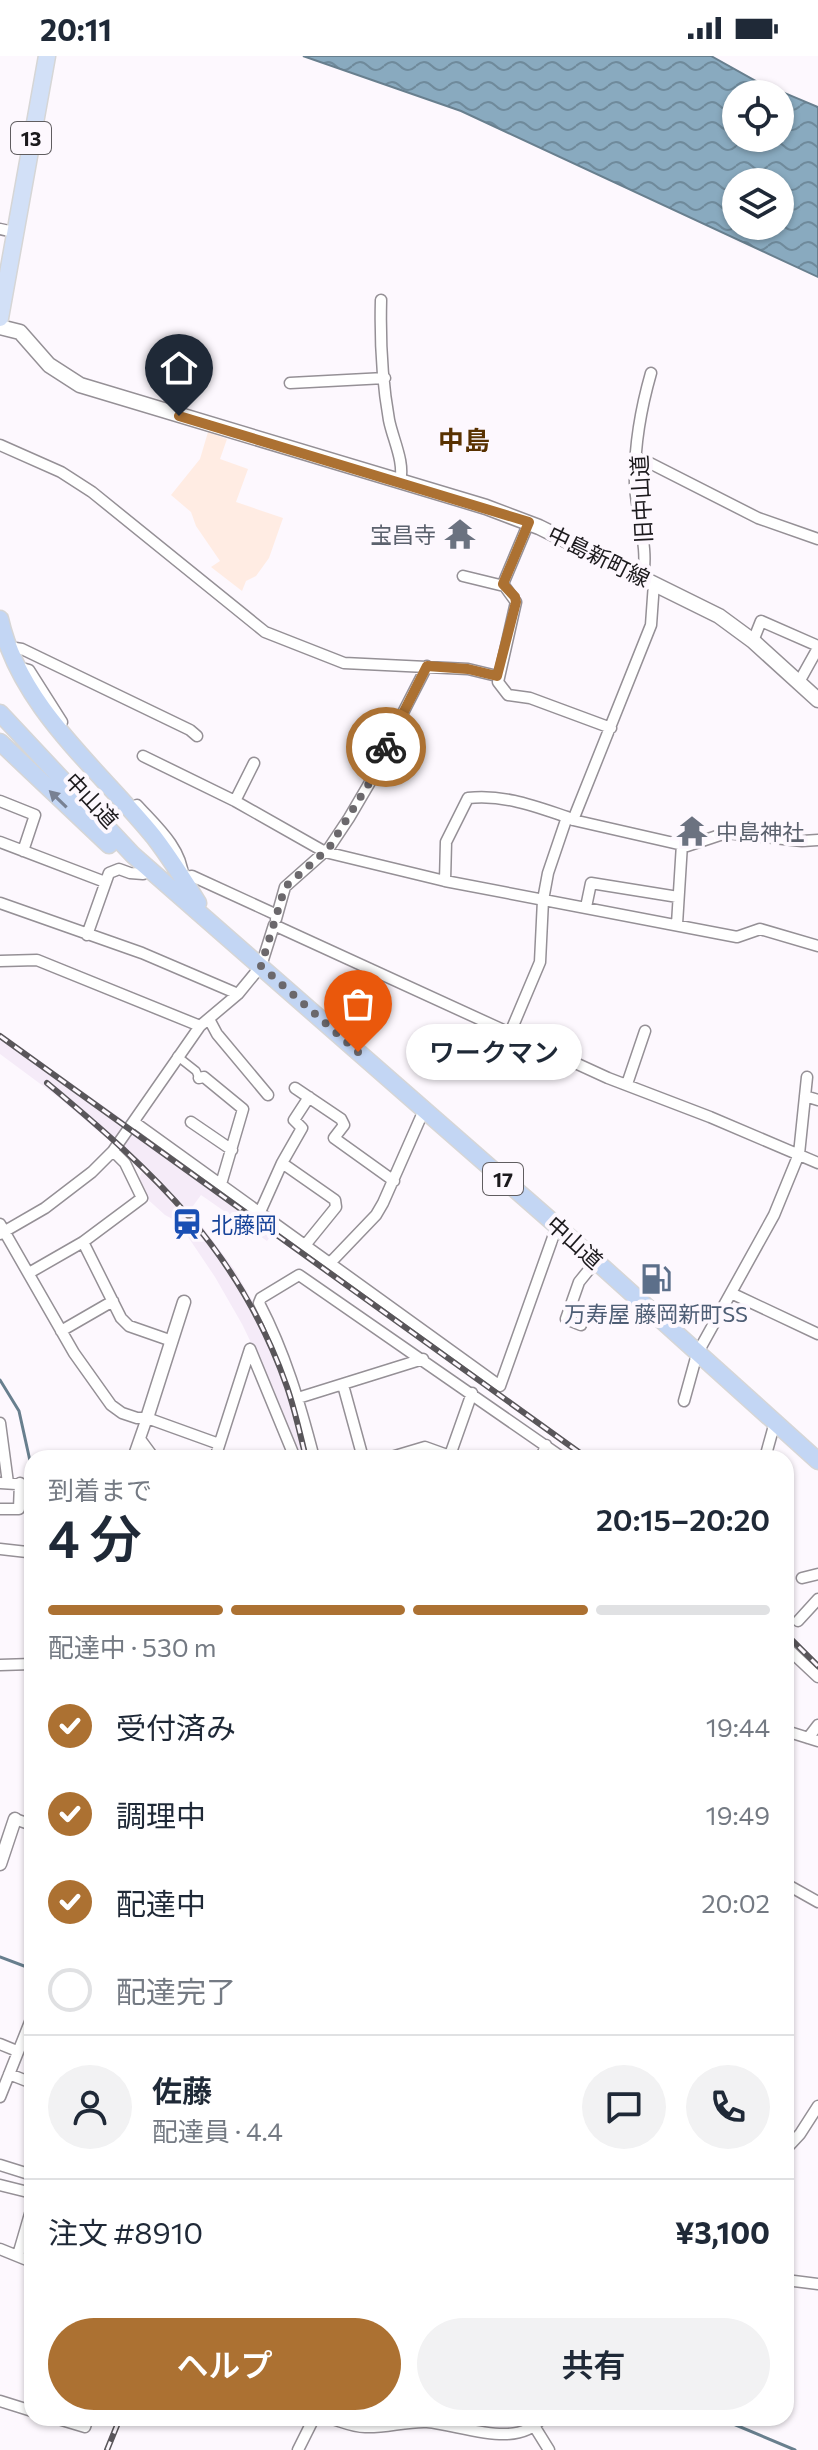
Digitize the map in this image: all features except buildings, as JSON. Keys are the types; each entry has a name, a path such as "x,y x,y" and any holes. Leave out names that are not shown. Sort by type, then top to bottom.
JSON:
{"highway":[{"path":"0,619 26,683 78,753 152,835 183,877 206,918"},
{"name":"中山道","path":"0,699 206,918 557,1226 818,1461"},
{"name":"中山道","path":"0,713 133,855 186,899"},
{"name":"17","path":"0,742 71,812 143,874 206,918"}],"main road":[{"name":"13","path":"0,318 10,227 47,56"},
{"name":"中島新町線","path":"0,327 20,332 49,365 80,385 529,522 719,616 753,641 818,700"}],"street":[{"path":"381,300 389,420 402,470 400,482"},
{"name":"旧中山道","path":"510,1033 540,962 543,900 548,873 611,728 651,625 635,483 636,456 651,373"},
{"path":"290,383 385,378"},
{"path":"0,445 61,472 92,492 265,632 344,663 468,669 497,676"},
{"path":"636,456 758,518 818,539"},
{"path":"504,586 529,522"},
{"path":"463,576 504,586 515,597 497,676 501,689 508,695 530,698 611,728"},
{"path":"753,641 761,621 818,647 799,682"},
{"path":"9,647 22,649 197,736"},
{"path":"219,1444 147,1418 122,1413 111,1405 74,1353 2,1230 45,1208 92,1172 113,1151 177,1056 204,1022 238,994 261,966 285,887 325,852 349,818 376,772 427,666"},
{"path":"143,756 235,801 325,852 445,881 737,937 760,929 818,946"},
{"path":"235,801 254,763"},
{"path":"445,881 446,842 468,798 496,797 523,802 570,819 687,846 704,843 726,833 818,840"},
{"path":"0,801 35,815 23,851"},
{"path":"0,842 105,882"},
{"path":"677,924 682,844"},
{"path":"87,935 109,873 119,869 143,874"},
{"path":"183,877 192,876 510,1033 818,1163"},
{"path":"586,907 591,883 678,897"},
{"path":"0,903 142,953 238,994"},
{"path":"0,961 37,960 204,1022 268,1095"},
{"path":"627,1084 645,1031"},
{"path":"177,1056 196,1071 199,1078 204,1077 243,1109 221,1184"},
{"path":"684,1401 697,1354 733,1294 774,1215 799,1154 805,1096 811,1079"},
{"path":"295,1088 341,1119 344,1125 334,1138 394,1181"},
{"path":"805,1096 818,1100"},
{"path":"260,1212 302,1128 294,1120 309,1097"},
{"path":"331,1262 376,1215 424,1110"},
{"path":"134,1122 500,1386 557,1226"},
{"path":"191,1122 232,1150"},
{"path":"29,1273 83,1242 142,1198 125,1163 113,1151"},
{"path":"282,1163 335,1200 336,1207 306,1244"},
{"path":"83,1242 121,1318 129,1326 172,1341"},
{"path":"581,1325 566,1319 579,1282 596,1261"},
{"path":"312,1450 298,1398 274,1332 259,1303 261,1298 299,1275 553,1450"},
{"path":"733,1294 818,1334"},
{"path":"61,1331 113,1301"},
{"path":"136,1450 184,1302"},
{"path":"217,1450 250,1349 292,1450"},
{"path":"298,1398 423,1359"},
{"path":"343,1385 361,1450"},
{"path":"452,1450 472,1393"},
{"path":"767,1450 775,1422"},
{"path":"0,1423 9,1483 19,1509 0,1509"},
{"path":"140,1439 148,1450"},
{"path":"544,1450 546,1445"},
{"path":"0,1549 24,1552"},
{"path":"802,1578 818,1574"},
{"path":"798,1621 818,1599"},
{"path":"794,1654 818,1677"},
{"path":"0,1665 24,1664"},
{"path":"794,1734 813,1740 818,1725"},
{"path":"0,1864 15,1819 24,1822"},
{"path":"794,1888 818,1902"},
{"path":"0,2097 24,2035"},
{"path":"0,2044 17,2051"},
{"path":"9,2074 24,2080"},
{"path":"794,2140 818,2106"},
{"path":"0,2165 24,2172"},
{"path":"0,2185 24,2191"},
{"path":"18,2255 24,2235"},
{"path":"0,2249 24,2258"},
{"path":"794,2281 818,2284"},
{"path":"0,2401 24,2408"},
{"path":"298,2450 310,2426"},
{"path":"442,2426 465,2434 497,2438 522,2437 538,2426"},
{"path":"536,2429 549,2450"}],"shaded area":[{"path":"208,432 227,439 220,459 248,469 236,502 283,518 269,558 256,576 246,581 242,591 211,567 220,561 196,526 191,512 171,495 200,459"},
{"path":"0,1033 276,1228 267,1241 201,1195 190,1210 234,1269 271,1333 308,1450 297,1450 273,1388 215,1277 178,1222 144,1196 137,1184 142,1172 58,1097 0,1054"}],"water":[{"path":"303,56 711,56 754,80 722,80 722,152 794,152 794,97 818,107 818,277 738,240 794,240 794,168 722,168 722,232 461,111"}],"waterway":[{"path":"0,1380 19,1411 28,1450"},
{"path":"0,1957 24,1966"},
{"path":"738,2426 795,2450"}],"railway":[{"path":"0,1036 576,1450"},
{"path":"47,1083 158,1183 190,1217 218,1254 267,1338 290,1396 304,1450"},
{"path":"794,1642 818,1666"},
{"path":"107,2450 117,2426"}],"way so far":[{"path":"358,1052 261,966 285,887 329,848 376,772 386,747"}],"place":[{"name":"宝昌寺","path":"460,534"},
{"name":"中島神社","path":"692,831"},
{"name":"ワークマン","path":"358,1052"},
{"name":"北藤岡","path":"187,1224"},
{"name":"万寿屋 藤岡新町SS","path":"656,1279"}],"district":[{"name":"中島","path":"464,439"}],"route":[{"path":"179,416 529,522 503,584 516,602 497,676 468,669 427,666 386,747"}]}
